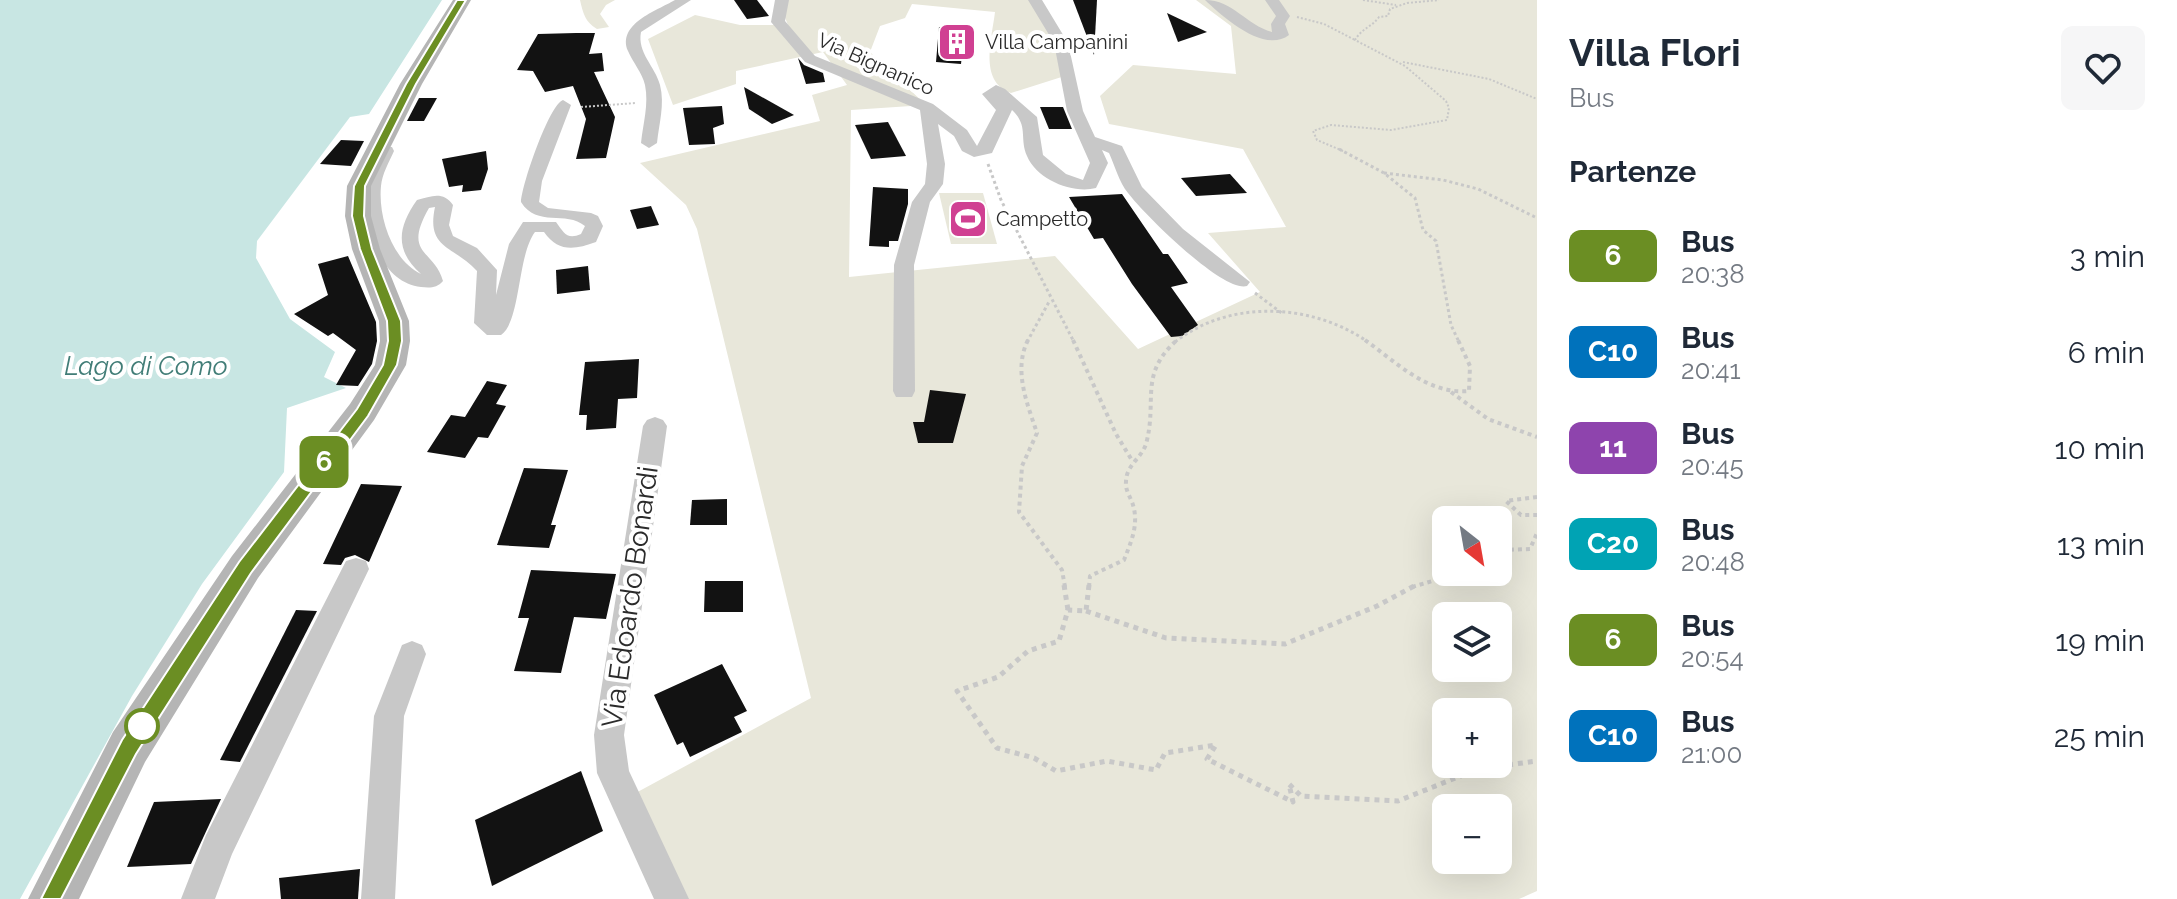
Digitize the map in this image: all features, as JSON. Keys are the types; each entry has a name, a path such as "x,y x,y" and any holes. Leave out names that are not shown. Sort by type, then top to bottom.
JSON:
{"main road":[{"path":"53,899 129,747 245,567 362,412 390,365 395,341 394,321 366,249 358,216 359,186 389,126 462,0"}],"street":[{"path":"649,143 654,86 631,45 632,38 635,30 684,0"},
{"name":"Via Bignanico","path":"782,0 778,22 810,59 927,107 961,133 974,152"},
{"path":"974,152 986,149 1004,110 1004,106 990,94 996,90 1029,117 1035,156 1076,186 1090,184 1097,170 1099,163 1071,97 1061,43 1035,0"},
{"path":"1212,0 1262,34 1282,35 1278,24 1283,16 1272,0"},
{"path":"389,126 396,126 395,132 372,184 379,236 405,277 422,283 433,281 431,272 412,253 410,235 412,222 423,204 440,200 444,205 440,225 445,239 470,252 487,270 484,323 494,330 501,325 499,310 523,233 530,226 549,226 559,240 573,244 582,242 592,232 591,220 580,214 543,212 534,208 530,200 534,176 563,106"},
{"path":"904,391 904,265 921,202 934,184 936,164 927,107"},
{"path":"1088,140 1116,150 1134,189 1176,233 1240,282"},
{"name":"Via Edoardo Bonardi","path":"655,426 609,735 613,773 672,899"},
{"path":"198,899 218,847 356,569"},
{"path":"378,899 389,716 412,654"}],"path":[{"path":"1363,0 1397,6"},
{"path":"1355,40 1361,29 1375,23 1379,17 1388,16 1390,9 1439,0"},
{"path":"1283,16 1315,21 1396,61 1455,69 1523,90 1537,99"},
{"path":"1396,61 1446,101 1449,108 1447,120 1391,130 1331,125 1313,131 1317,140 1336,147 1381,173 1411,193 1418,202 1426,234 1436,241 1451,325 1470,366 1469,391 1449,391"},
{"path":"563,106 652,102"},
{"path":"974,152 988,165 1001,200 1133,462"},
{"path":"1381,173 1443,180 1478,189 1537,218"},
{"path":"1240,282 1284,315"},
{"path":"1051,299 1021,354 1023,391 1037,433 1022,466 1019,512 1062,570 1068,610 1059,641 1028,651 998,677 957,691 997,748 1034,758 1056,771 1107,761 1156,770 1165,753 1216,745 1207,759 1293,802 1289,784 1301,796 1398,801 1478,769 1537,761"},
{"path":"1086,611 1090,576 1124,560 1138,523 1135,506 1125,485 1133,462 1144,451 1152,411 1153,372 1160,358 1199,327 1227,316 1254,311 1318,318 1342,326 1395,364 1449,391 1488,419 1537,437"},
{"path":"1537,497 1506,501 1521,515 1537,515"},
{"path":"1512,550 1530,549 1537,533"},
{"path":"1068,610 1086,611 1166,638 1285,644 1432,580"}],"shaded area":[{"path":"580,0 615,0 606,5 600,14 609,27 597,29 590,23"},
{"path":"778,0 1038,0 1068,42 1071,74 1011,93 994,79 991,69 990,46 995,12 912,4 905,18 880,26 870,52 926,105 851,110 849,277 1055,256 1138,349 1260,292 1208,233 1286,227 1243,149 1109,124 1100,96 1133,65 1236,74 1231,26 1196,0 1537,0 1537,891 1519,899 687,899 632,795 811,698 697,229 686,205 640,163 820,121 812,95 847,85 823,52 736,71 736,84 673,105 648,39 695,15 740,25 788,25"},
{"name":"Campetto","path":"939,193 983,193 997,244 951,244"}],"water":[{"name":"Lago di Como","path":"0,0 442,0 369,114 350,117 257,241 256,258 290,319 335,352 324,377 346,388 287,408 284,472 202,584 132,696 20,899 0,899"}],"building":[{"path":"734,0 757,0 769,16 747,19"},
{"path":"1073,0 1097,0 1094,55"},
{"path":"1167,13 1207,32 1178,42"},
{"name":"Villa Campanini","path":"939,27 975,30 975,56 962,55 961,64 936,62"},
{"path":"595,33 589,54 602,53 604,71 594,72 615,117 606,158 576,159 586,119 573,86 545,92 533,71 517,70 538,34"},
{"path":"798,58 804,65 823,73 825,82 806,84"},
{"path":"744,87 794,115 772,124 749,109"},
{"path":"419,98 437,98 424,121 407,121"},
{"path":"722,106 724,124 713,128 715,144 689,145 683,108"},
{"path":"1040,107 1063,107 1072,129 1049,129"},
{"path":"888,122 906,156 871,159 855,125"},
{"path":"341,140 364,141 351,166 320,164"},
{"path":"486,151 488,169 481,190 462,192 463,185 449,187 442,159"},
{"path":"1230,174 1247,193 1196,196 1181,178"},
{"path":"873,187 908,189 908,204 898,241 889,241 889,247 869,246"},
{"path":"1122,194 1163,254 1168,254 1188,283 1171,287 1198,325 1182,336 1171,337 1103,238 1094,239 1069,197"},
{"path":"651,206 659,225 637,229 630,210"},
{"path":"348,256 376,322 377,341 372,364 358,386 336,385 356,350 333,333 328,336 294,314 328,295 318,264"},
{"path":"588,266 590,290 557,294 556,270"},
{"path":"639,359 637,398 618,399 616,428 586,430 587,415 579,415 585,362"},
{"path":"487,381 507,385 496,404 506,406 488,438 478,437 465,458 427,452 451,415 465,417"},
{"path":"930,390 966,394 953,443 918,443 913,422 924,422"},
{"path":"524,468 568,470 551,525 556,525 549,548 497,545"},
{"path":"361,484 402,486 369,562 355,555 345,558 341,565 323,564"},
{"path":"727,499 727,525 690,525 692,500"},
{"path":"531,570 616,574 606,619 574,617 561,673 514,671 529,618 518,618"},
{"path":"705,581 743,581 743,612 704,612"},
{"path":"296,610 317,611 240,762 220,760"},
{"path":"722,664 747,711 734,717 742,732 690,757 683,742 677,745 654,695"},
{"path":"581,771 603,831 492,886 475,820"},
{"path":"221,799 191,864 127,867 154,802"},
{"path":"360,869 358,899 281,899 279,878"}],"bus line":[{"name":"6","path":"53,899 129,747 245,567 362,412 390,365 395,341 394,321 366,249 358,216 359,186 411,84 462,0"}],"place":[{"name":"Villa Campanini","path":"957,42"},
{"name":"Campetto","path":"968,219"}]}
